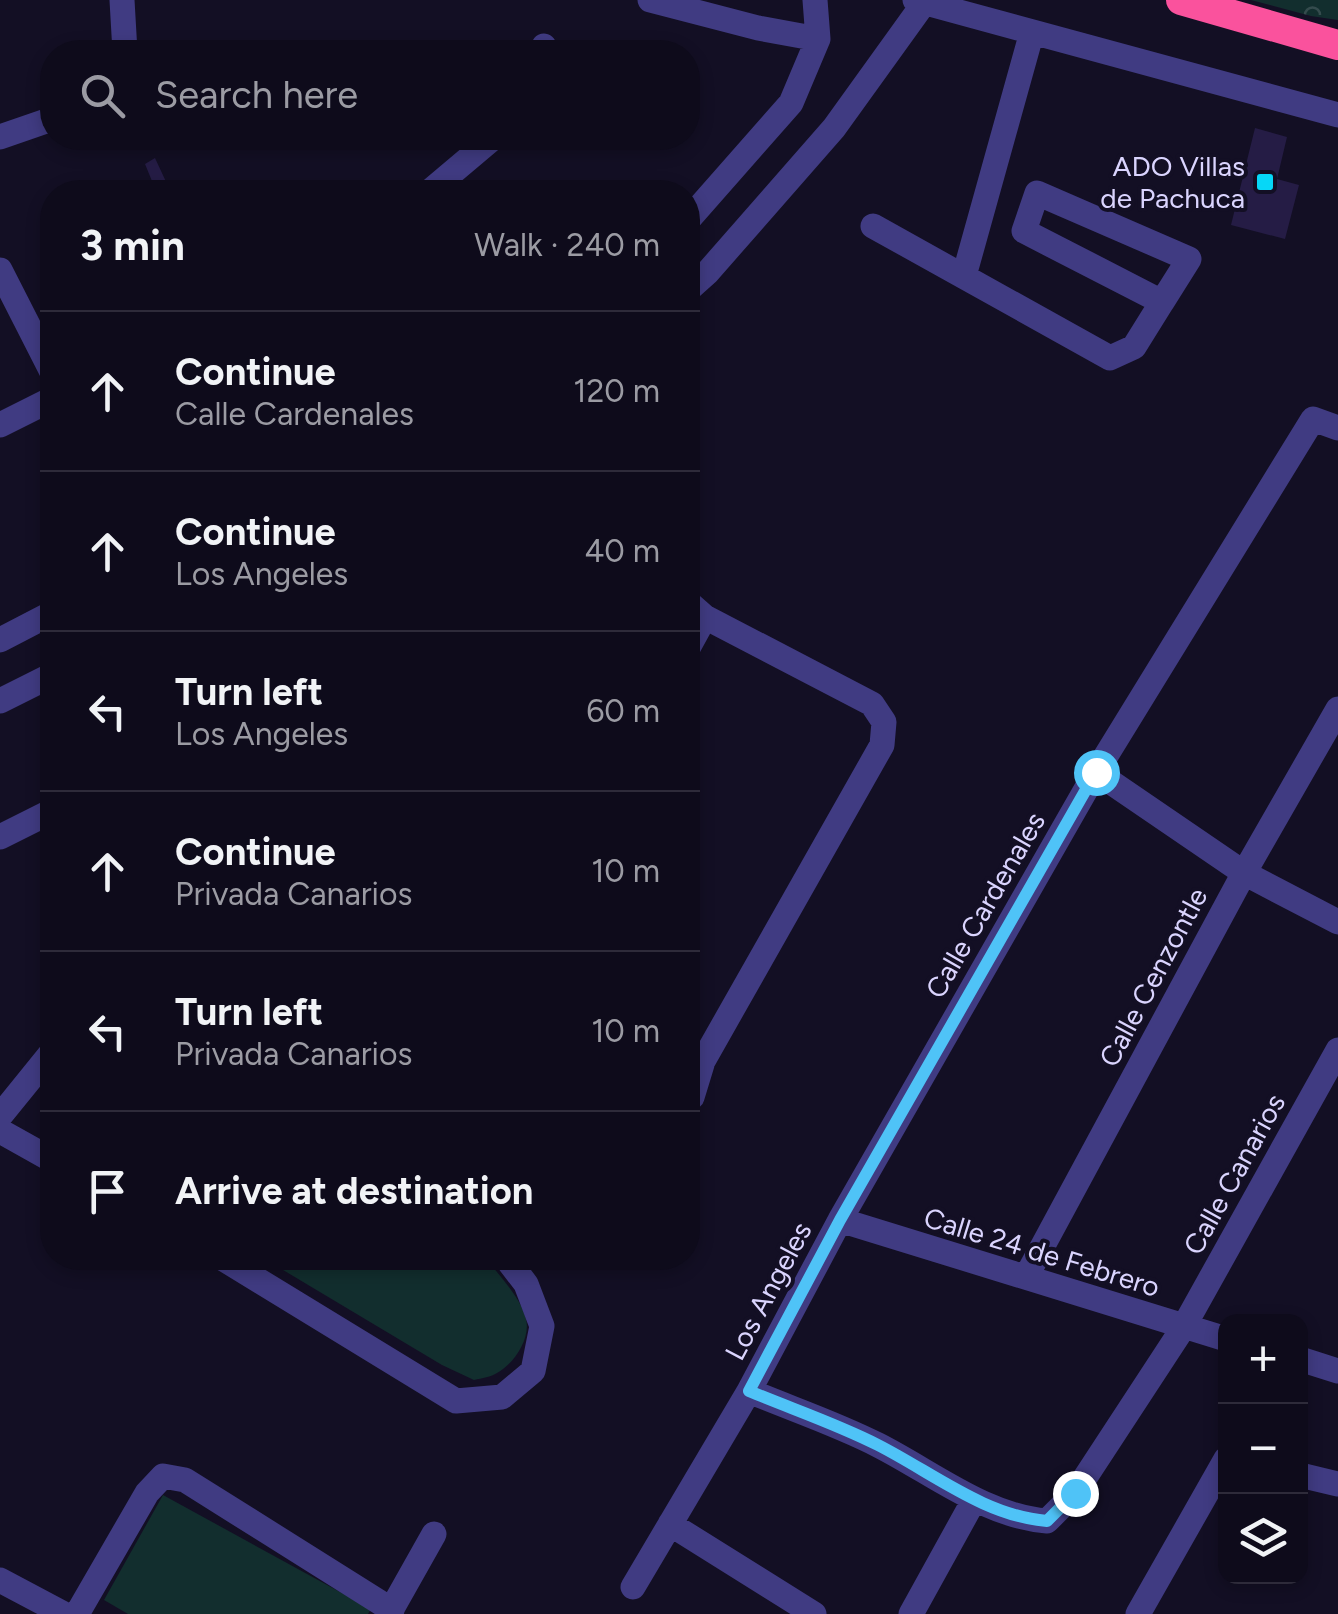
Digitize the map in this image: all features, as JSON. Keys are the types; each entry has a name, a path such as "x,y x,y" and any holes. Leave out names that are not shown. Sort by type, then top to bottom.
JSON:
{"highway":[{"path":"1181,0 1338,45"}],"street":[{"path":"122,0 124,40"},
{"path":"650,0 818,39"},
{"path":"700,206 791,104 818,39 815,0"},
{"path":"1216,0 1338,31"},
{"path":"700,279 834,128 920,1 1338,115"},
{"path":"964,276 1032,32"},
{"path":"0,137 40,123"},
{"path":"445,180 482,150"},
{"path":"873,226 1110,358 1134,347 1190,259 1037,192 1024,231 1162,302"},
{"path":"0,270 40,348"},
{"path":"0,425 40,404"},
{"name":"Calle Cardenales","path":"840,1220 1096,772 1313,418 1338,428"},
{"path":"700,611 872,704 884,722 882,745 700,1056"},
{"path":"0,640 40,619"},
{"path":"0,700 40,681"},
{"name":"Calle Cenzontle","path":"1026,1277 1244,873 1338,709"},
{"path":"1096,772 1244,873 1338,922"},
{"path":"0,837 40,817"},
{"name":"Calle Canarios","path":"974,1500 1021,1519 1047,1521 1075,1493 1183,1328 1338,1050"},
{"path":"0,1116 40,1067"},
{"path":"0,1131 40,1153"},
{"name":"Calle 24 de Febrero","path":"840,1220 1218,1337"},
{"name":"Los Angeles","path":"633,1587 749,1391 840,1220"},
{"path":"242,1270 456,1401 502,1397 534,1371 542,1326 526,1284 515,1270"},
{"path":"1308,1362 1338,1371"},
{"name":"Los Angeles","path":"749,1391 876,1444 974,1500"},
{"path":"1138,1614 1218,1473"},
{"path":"77,1614 147,1493 162,1476 185,1480 391,1612 434,1534"},
{"path":"1308,1477 1338,1484"},
{"path":"911,1614 974,1500"},
{"path":"670,1524 814,1614"},
{"path":"0,1580 64,1614"}],"green space":[{"path":"1251,0 1338,0 1338,20 1311,16"},
{"path":"283,1270 496,1270 519,1302 526,1319 520,1350 503,1369 474,1380"},
{"path":"163,1495 371,1609 368,1614 128,1614 104,1600"}],"building":[{"name":"ADO Villas de Pachuca","path":"1255,128 1287,137 1277,179 1299,185 1285,239 1231,225"},
{"path":"155,158 165,180 152,180 145,164"}],"place":[{"name":"ADO Villas de Pachuca","path":"1265,182"}],"route":[{"path":"1075,1493 1047,1521 1021,1519 974,1500 876,1444 749,1391 840,1220 1096,772"}]}
